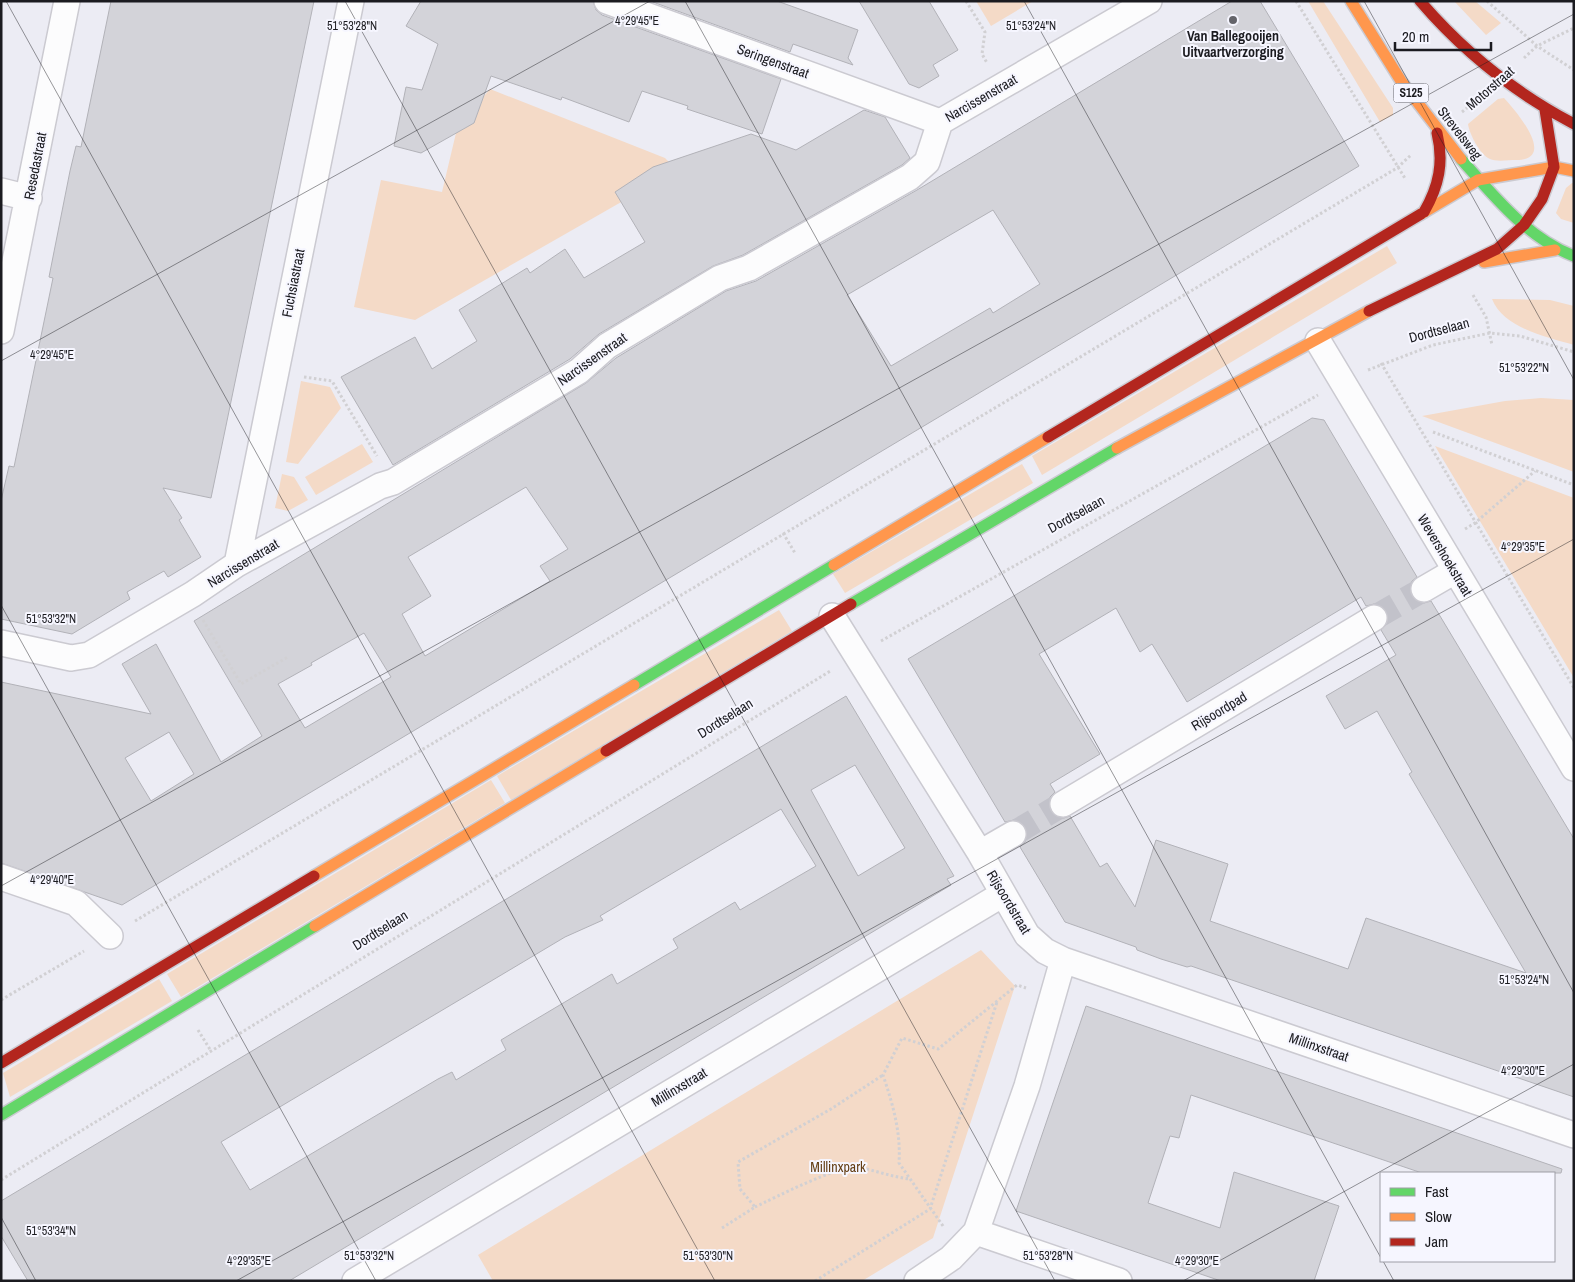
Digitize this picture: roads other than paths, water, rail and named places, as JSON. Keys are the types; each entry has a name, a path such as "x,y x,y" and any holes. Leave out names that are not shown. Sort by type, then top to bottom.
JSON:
{"main road":[{"name":"Strevelsweg","path":"1351,1 1437,133 1478,180 1524,225 1555,250 1574,256"},
{"path":"1420,1 1457,40 1503,78 1544,110 1574,124"},
{"path":"1,1115 1080,468 1318,341 1398,296 1459,269 1497,249 1524,225 1542,199 1554,167 1544,110"},
{"path":"1424,212 1440,182 1442,148 1437,133"},
{"path":"1,1063 1478,180 1554,167 1574,171"},
{"path":"1459,269 1505,257 1555,250"}],"street":[{"name":"Resedastraat","path":"1,331 67,1"},
{"name":"Fuchsiastraat","path":"237,564 352,1"},
{"name":"Seringenstraat","path":"607,1 940,122"},
{"name":"Narcissenstraat","path":"1,643 71,658 89,655 193,594 237,564 380,486 393,482 579,371 607,346 720,278 749,268 910,176 927,162 940,122 1149,1"},
{"path":"1,191 29,198"},
{"name":"Wevershoekstraat","path":"1318,341 1574,768"},
{"path":"1424,589 1455,571"},
{"name":"Rijsoordstraat","path":"832,616 980,852 1027,935 1044,950 1064,960"},
{"name":"Rijsoordpad","path":"1063,804 1374,618"},
{"path":"980,852 1012,834"},
{"path":"1,877 76,903 110,936"},
{"name":"Millinxstraat","path":"355,1281 1003,894"},
{"path":"917,1281 961,1254 1027,1086 1064,960"},
{"name":"Millinxstraat","path":"1064,960 1574,1135"},
{"path":"961,1254 1119,1281"}],"tunnel":[{"path":"1374,618 1424,589"},
{"path":"1013,834 1063,804"}],"place":[{"name":"Van Ballegooijen Uitvaartverzorging","path":"1233,20"}],"park label":[{"name":"Millinxpark","path":"838,1167"}]}
